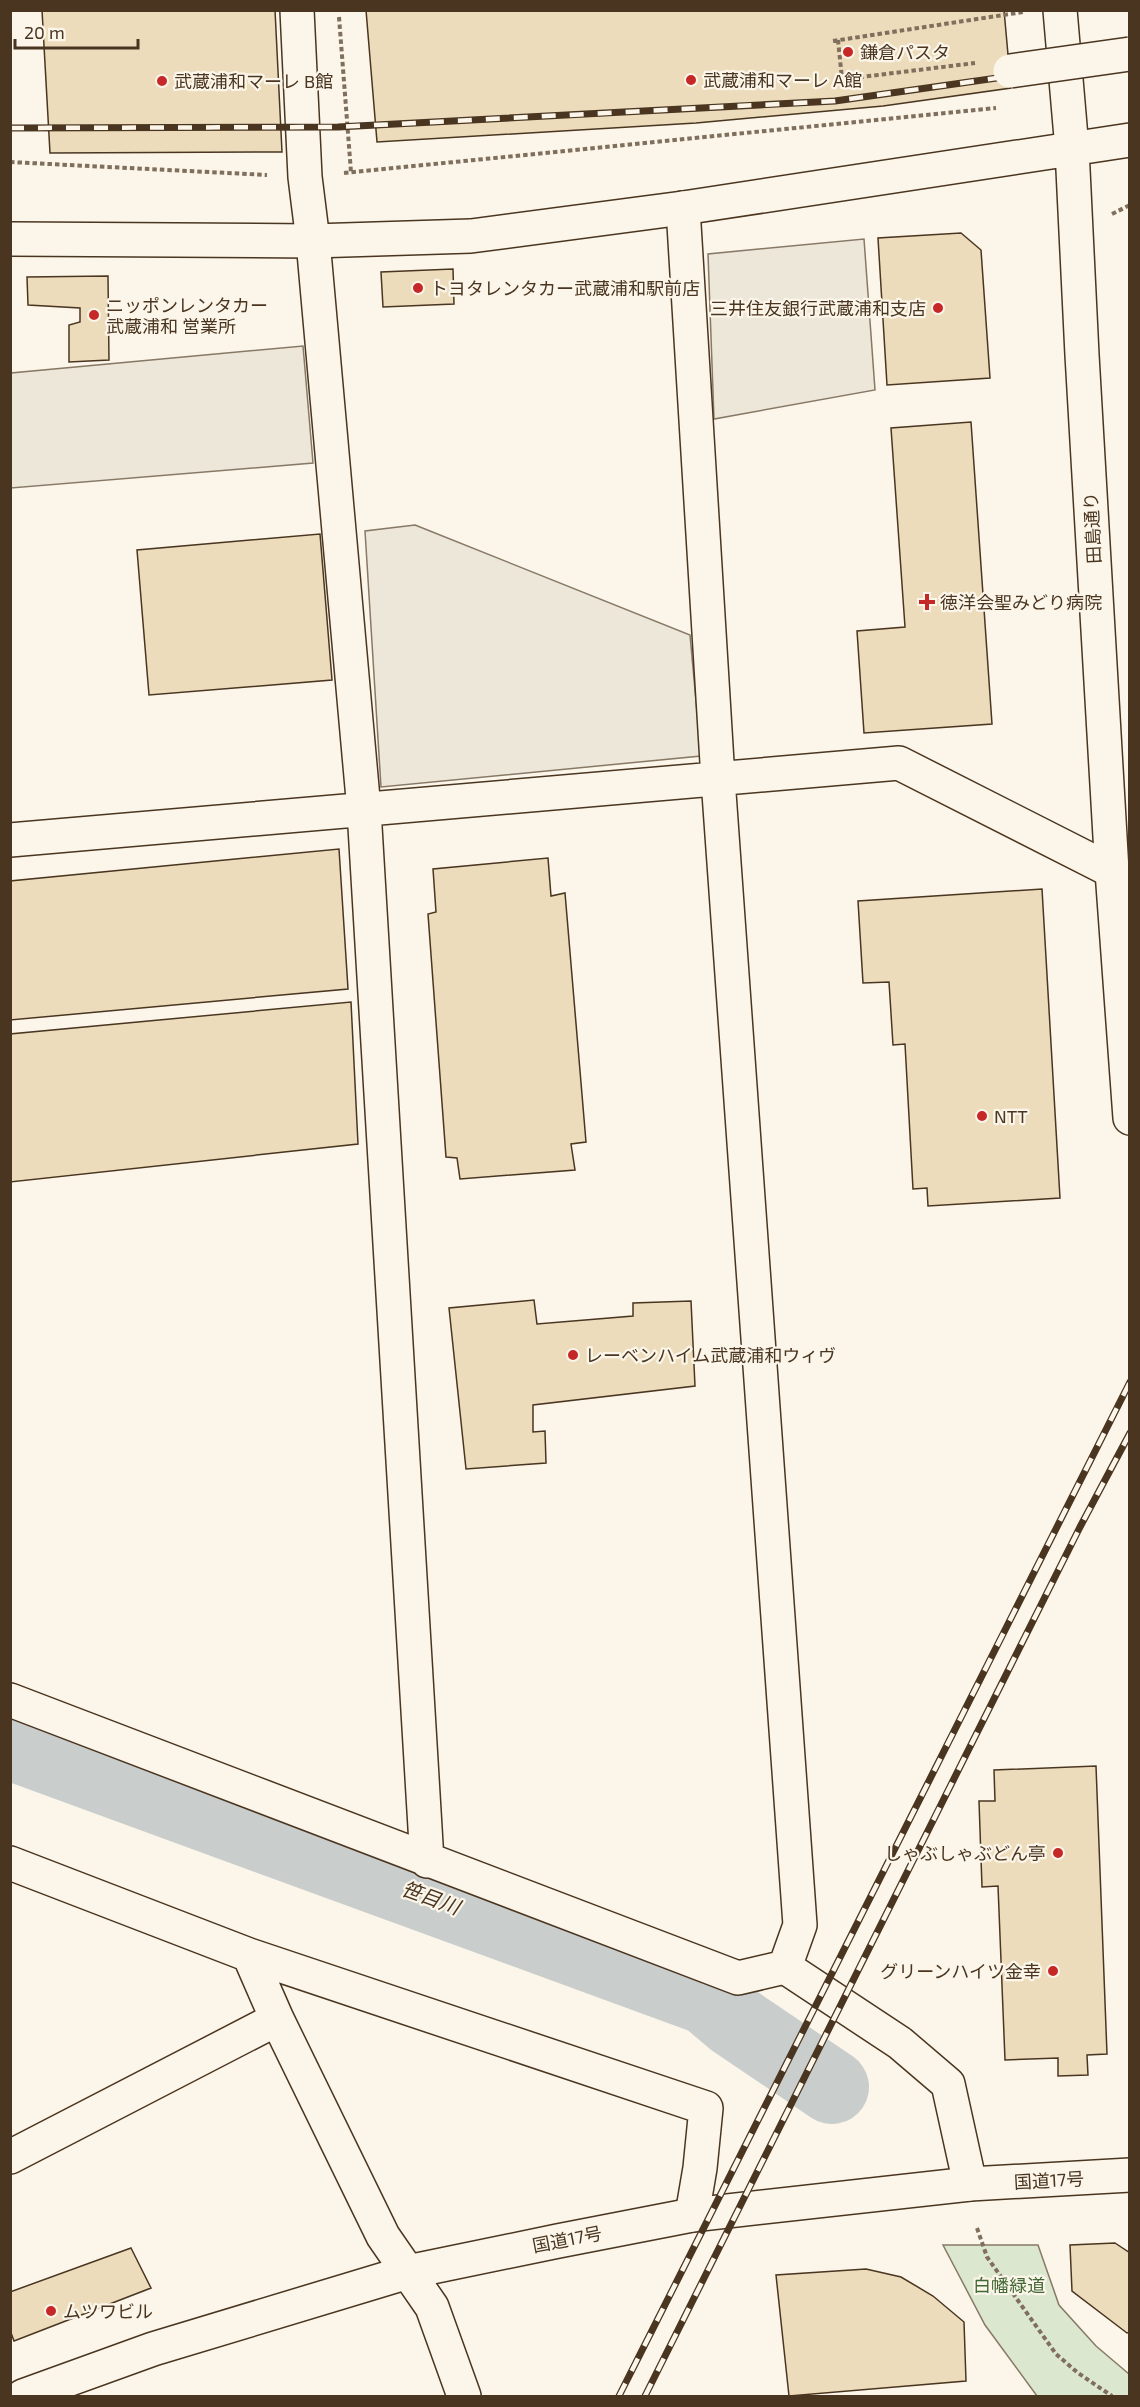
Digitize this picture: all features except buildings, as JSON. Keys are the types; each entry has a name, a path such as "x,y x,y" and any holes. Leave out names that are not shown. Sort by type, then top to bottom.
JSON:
{"main road":[{"path":"297,10 304,177 313,241 364,810 428,1861"},
{"name":"田島通り","path":"1060,10 1072,149 1112,871 1130,1118"},
{"path":"1010,71 1130,54"},
{"path":"10,239 313,241 471,236 683,208 1130,140"},
{"path":"683,208 718,779 800,1925 785,1967"},
{"path":"10,840 899,763 1112,871"},
{"path":"10,1700 738,1978 785,1967 900,2043 948,2084 970,2184"},
{"path":"10,1863 249,1955 706,2108 700,2168 692,2215"},
{"path":"249,1955 277,2019 383,2236 432,2307 464,2397"},
{"path":"10,2157 277,2019"},
{"name":"国道17号","path":"23,2397 153,2349 408,2272 692,2215 970,2184 1130,2175"}],"path":[{"path":"338,10 351,172"},
{"path":"842,80 835,40 1024,12"},
{"path":"10,162 304,177 1005,107"},
{"path":"1106,216 1130,205"},
{"path":"977,2228 987,2257 1056,2354 1112,2397"}],"green space":[{"name":"白幡緑道","path":"943,2245 1038,2245 1059,2305 1096,2346 1129,2374 1129,2396 1037,2396 985,2325"}],"shaded area":[{"path":"864,239 875,390 714,419 708,254"},
{"path":"303,346 313,463 11,488 11,373"},
{"path":"415,525 690,635 701,756 381,787 365,531"}],"waterway":[{"name":"笹目川","path":"10,1743 707,1998 733,2020 832,2087"}],"railway":[{"path":"10,128 338,127 835,101 1130,59"},
{"path":"619,2396 1130,1382"},
{"path":"645,2396 1080,1527 1130,1433"}],"place":[{"name":"鎌倉パスタ","path":"848,52"},
{"name":"武蔵浦和マーレ A館","path":"691,80"},
{"name":"武蔵浦和マーレ B館","path":"162,81"},
{"name":"トヨタレンタカー武蔵浦和駅前店","path":"418,288"},
{"name":"三井住友銀行武蔵浦和支店","path":"938,308"},
{"name":"ニッポンレンタカー 武蔵浦和 営業所","path":"94,315"},
{"name":"徳洋会聖みどり病院","path":"927,602"},
{"name":"NTT","path":"982,1116"},
{"name":"レーベンハイム武蔵浦和ウィヴ","path":"573,1355"},
{"name":"しゃぶしゃぶどん亭","path":"1058,1853"},
{"name":"グリーンハイツ金幸","path":"1053,1971"},
{"name":"ムツワビル","path":"51,2311"}]}
